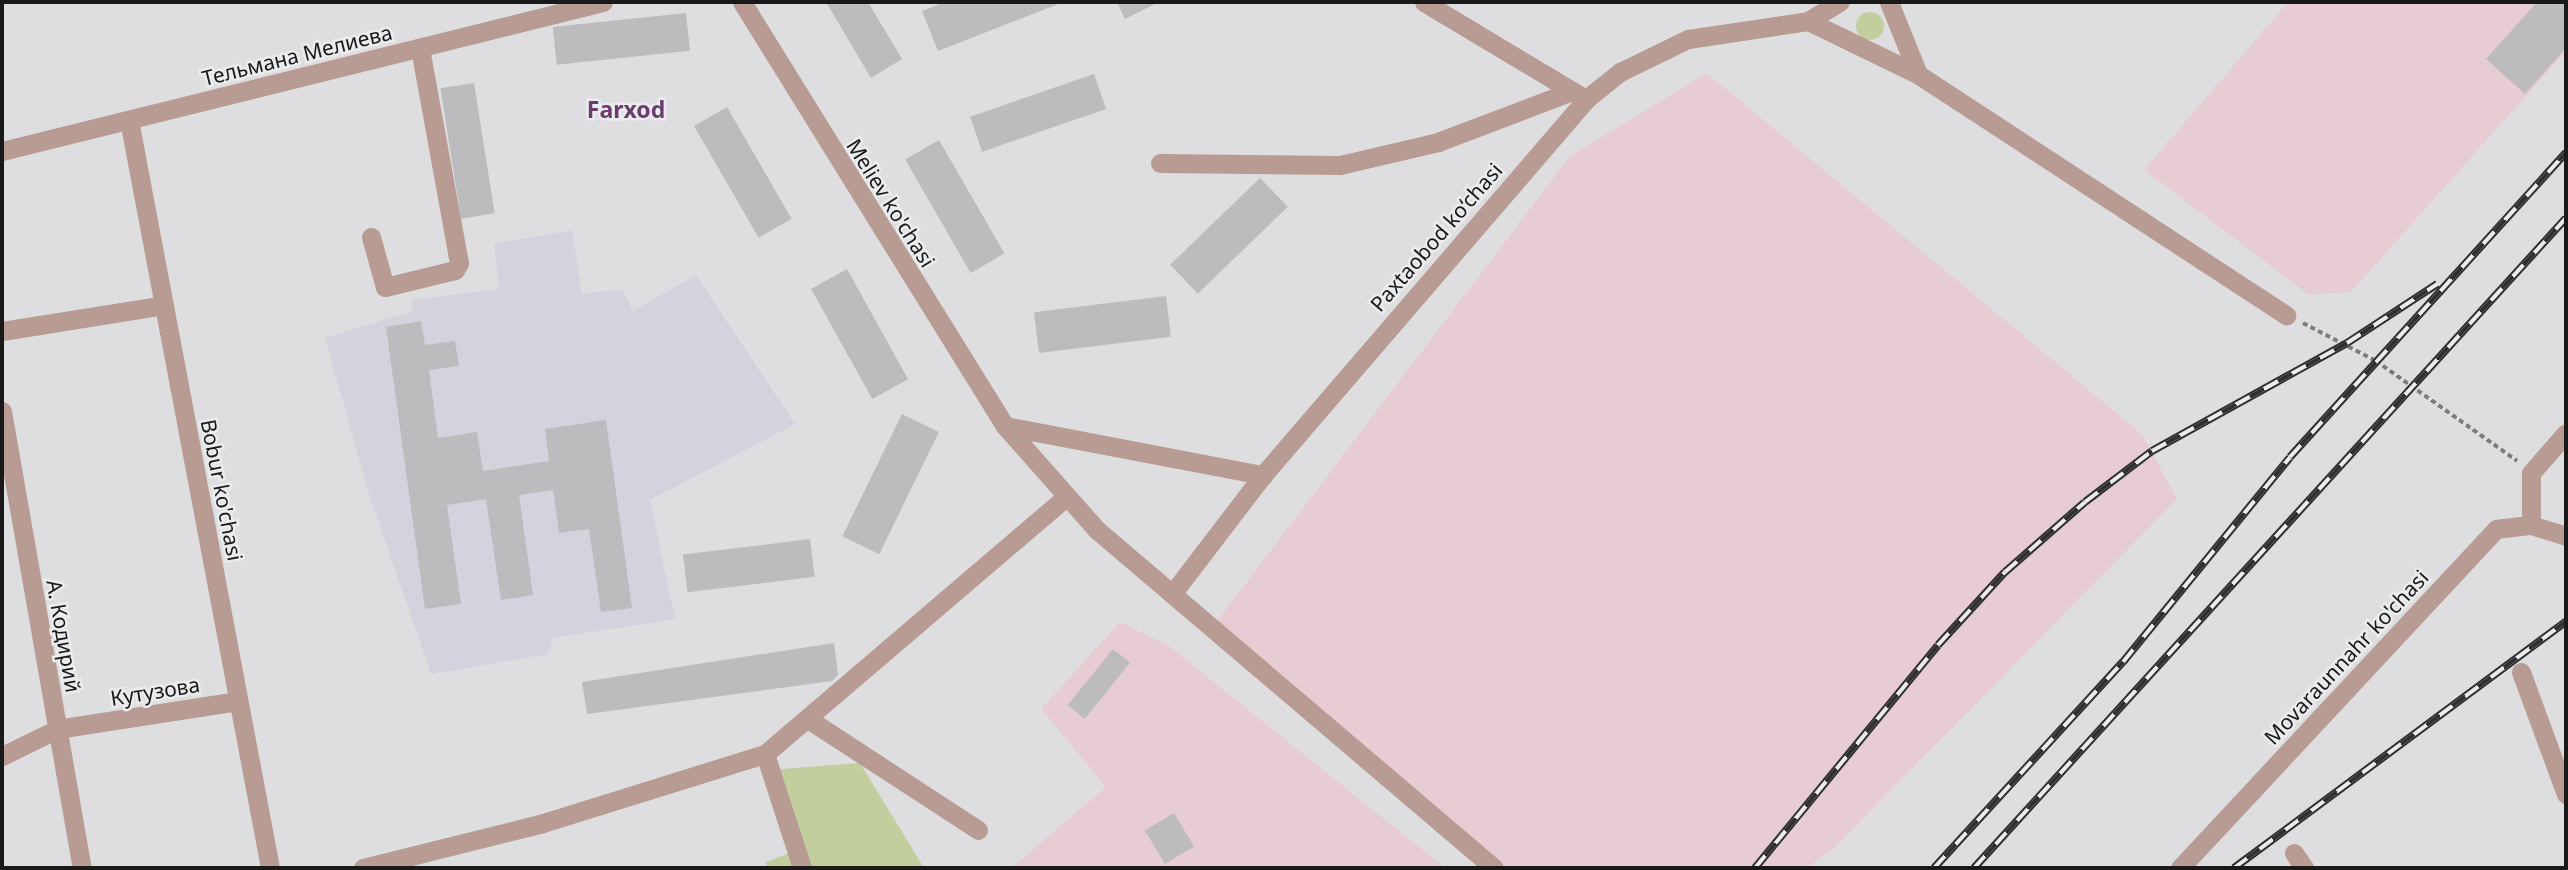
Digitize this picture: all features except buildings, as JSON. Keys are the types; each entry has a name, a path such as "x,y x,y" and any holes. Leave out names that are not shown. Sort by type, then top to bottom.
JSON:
{"street":[{"name":"Тельмана Мелиева","path":"2,151 603,2"},
{"name":"Meliev ko'chasi","path":"742,2 1005,426 1065,498 1172,594 1494,868"},
{"path":"1424,2 1579,95"},
{"path":"1808,21 1840,2"},
{"path":"1889,2 1908,62 1919,75"},
{"path":"1808,21 1919,75 2286,316"},
{"name":"Paxtaobod ko‘chasi","path":"1172,594 1263,475 1579,95 1688,39 1808,21"},
{"path":"371,237 385,287 455,270 459,263 420,48"},
{"path":"1160,163 1340,165 1438,142 1579,95"},
{"name":"Bobur ko'chasi","path":"129,120 270,868"},
{"path":"2,331 164,305"},
{"name":"А. Кодирий","path":"2,411 82,868"},
{"path":"1005,426 1263,475"},
{"path":"2531,525 2531,473 2566,433"},
{"path":"363,868 543,823 765,754 1065,498"},
{"name":"Movaraunnahr ko'chasi","path":"2180,868 2496,529 2531,525 2566,536"},
{"path":"2521,672 2566,794"},
{"name":"Кутузова","path":"2,756 57,729 238,701"},
{"path":"808,719 978,830"},
{"path":"765,754 802,868"}],"path":[{"path":"2286,316 2376,361 2531,473"}],"shaded area":[{"path":"2288,2 2566,2 2566,51 2351,292 2309,295 2144,170"},
{"path":"1707,73 2142,434 2177,499 1834,848 1807,868 1480,868 1208,633 1570,156"},
{"path":"572,230 582,294 622,289 633,311 696,275 795,424 650,500 675,619 553,638 548,654 431,674 369,494 325,338 413,311 411,300 499,289 494,244"},
{"path":"1120,622 1168,645 1445,868 1011,868 1106,787 1041,709"}],"green space":[{"path":"1870,12 1880,16 1884,26 1880,36 1870,40 1860,36 1856,26 1860,16"},
{"path":"860,763 924,868 767,868 766,862 797,850 768,770"}],"railway":[{"path":"1934,868 2123,662 2290,457 2566,153"},
{"path":"1974,868 2566,218"},
{"path":"1755,868 1938,645 2005,572 2085,502 2152,451 2347,343 2437,284"},
{"path":"2234,868 2566,621"}],"district":[{"name":"Farxod","path":"626,109"}]}
